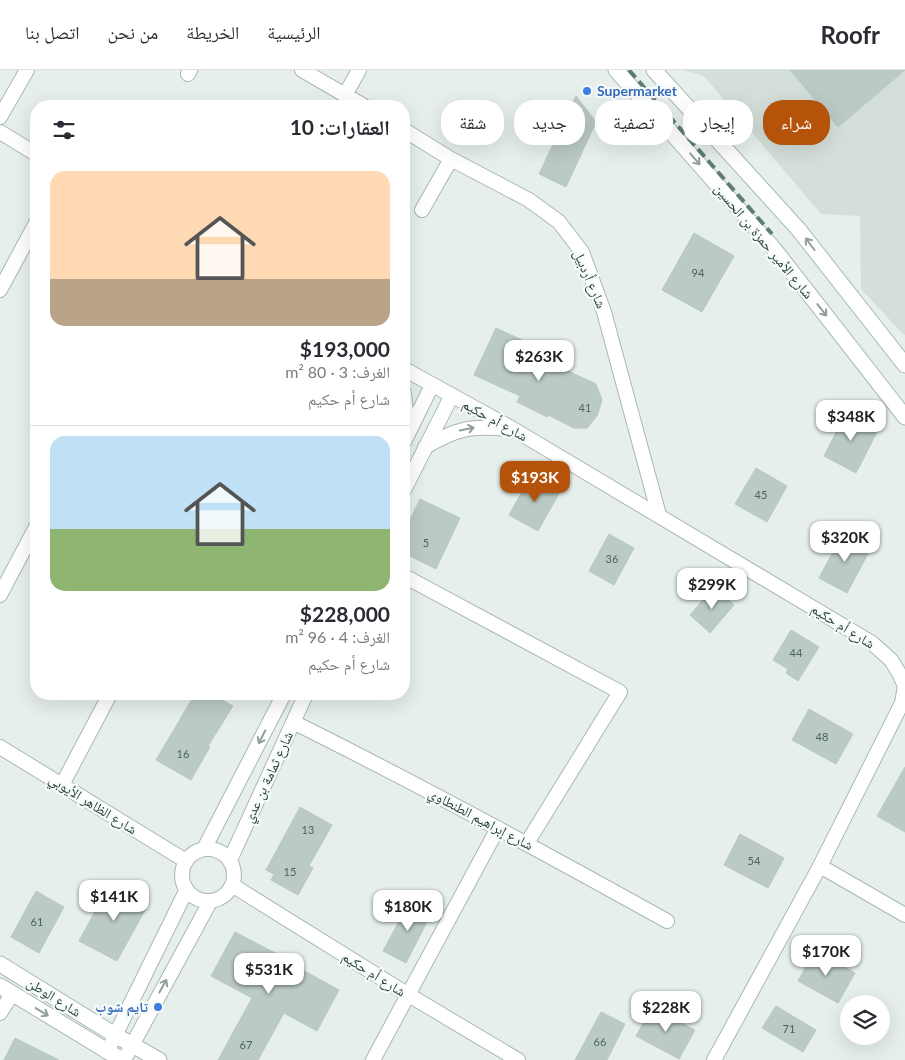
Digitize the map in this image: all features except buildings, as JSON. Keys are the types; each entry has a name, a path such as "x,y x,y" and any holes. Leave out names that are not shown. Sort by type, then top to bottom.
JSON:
{"main road":[{"name":"شارع الأمير حمزة بن الحسين","path":"616,70 774,249 905,417"},
{"path":"654,70 800,230 904,362"},
{"name":"شارع الوطن","path":"0,964 115,1036 159,1060"},
{"name":"شارع الوطن","path":"6,990 123,1060"}],"street":[{"path":"0,117 27,70"},
{"path":"302,70 354,100"},
{"path":"345,95 358,70"},
{"path":"0,132 30,150"},
{"name":"شارع أردبيل","path":"410,134 452,159 529,200 560,222 582,252 604,312 659,515"},
{"path":"422,210 452,159"},
{"path":"0,290 30,234"},
{"name":"شارع أم حكيم","path":"410,372 512,429 659,515 872,643 891,660 905,686 902,703 820,866 714,1060"},
{"path":"410,429 432,385"},
{"path":"410,478 452,395"},
{"path":"425,448 445,436 467,428 484,426 512,429"},
{"path":"0,595 30,538"},
{"path":"410,579 620,692 527,843"},
{"path":"62,785 107,700"},
{"name":"شارع ثمامة بن عدي","path":"204,849 281,700"},
{"name":"شارع ثمامة بن عدي","path":"230,860 303,700"},
{"name":"شارع إبراهيم الطنطاوي","path":"293,722 392,771 667,921"},
{"name":"شارع الظاهر الأيوبي","path":"0,747 186,861"},
{"path":"373,1060 498,828"},
{"path":"204,849 214,849 223,853 230,860 233,868 232,885 227,893 219,899 210,902 197,900 186,891 182,882 182,871 186,861 194,853 204,849"},
{"path":"820,866 905,915"},
{"name":"شارع أم حكيم","path":"232,885 407,994 518,1060"},
{"path":"107,1052 186,891"},
{"path":"123,1060 210,902"},
{"path":"0,1013 6,990"}],"shaded area":[{"path":"683,70 905,70 905,335 861,289 860,216 821,214 753,134 753,100 724,100 704,76"}],"railway":[{"path":"629,70 772,234"}],"place":[{"name":"Supermarket","path":"587,91"},
{"name":"تايم شوب","path":"158,1007"}]}
